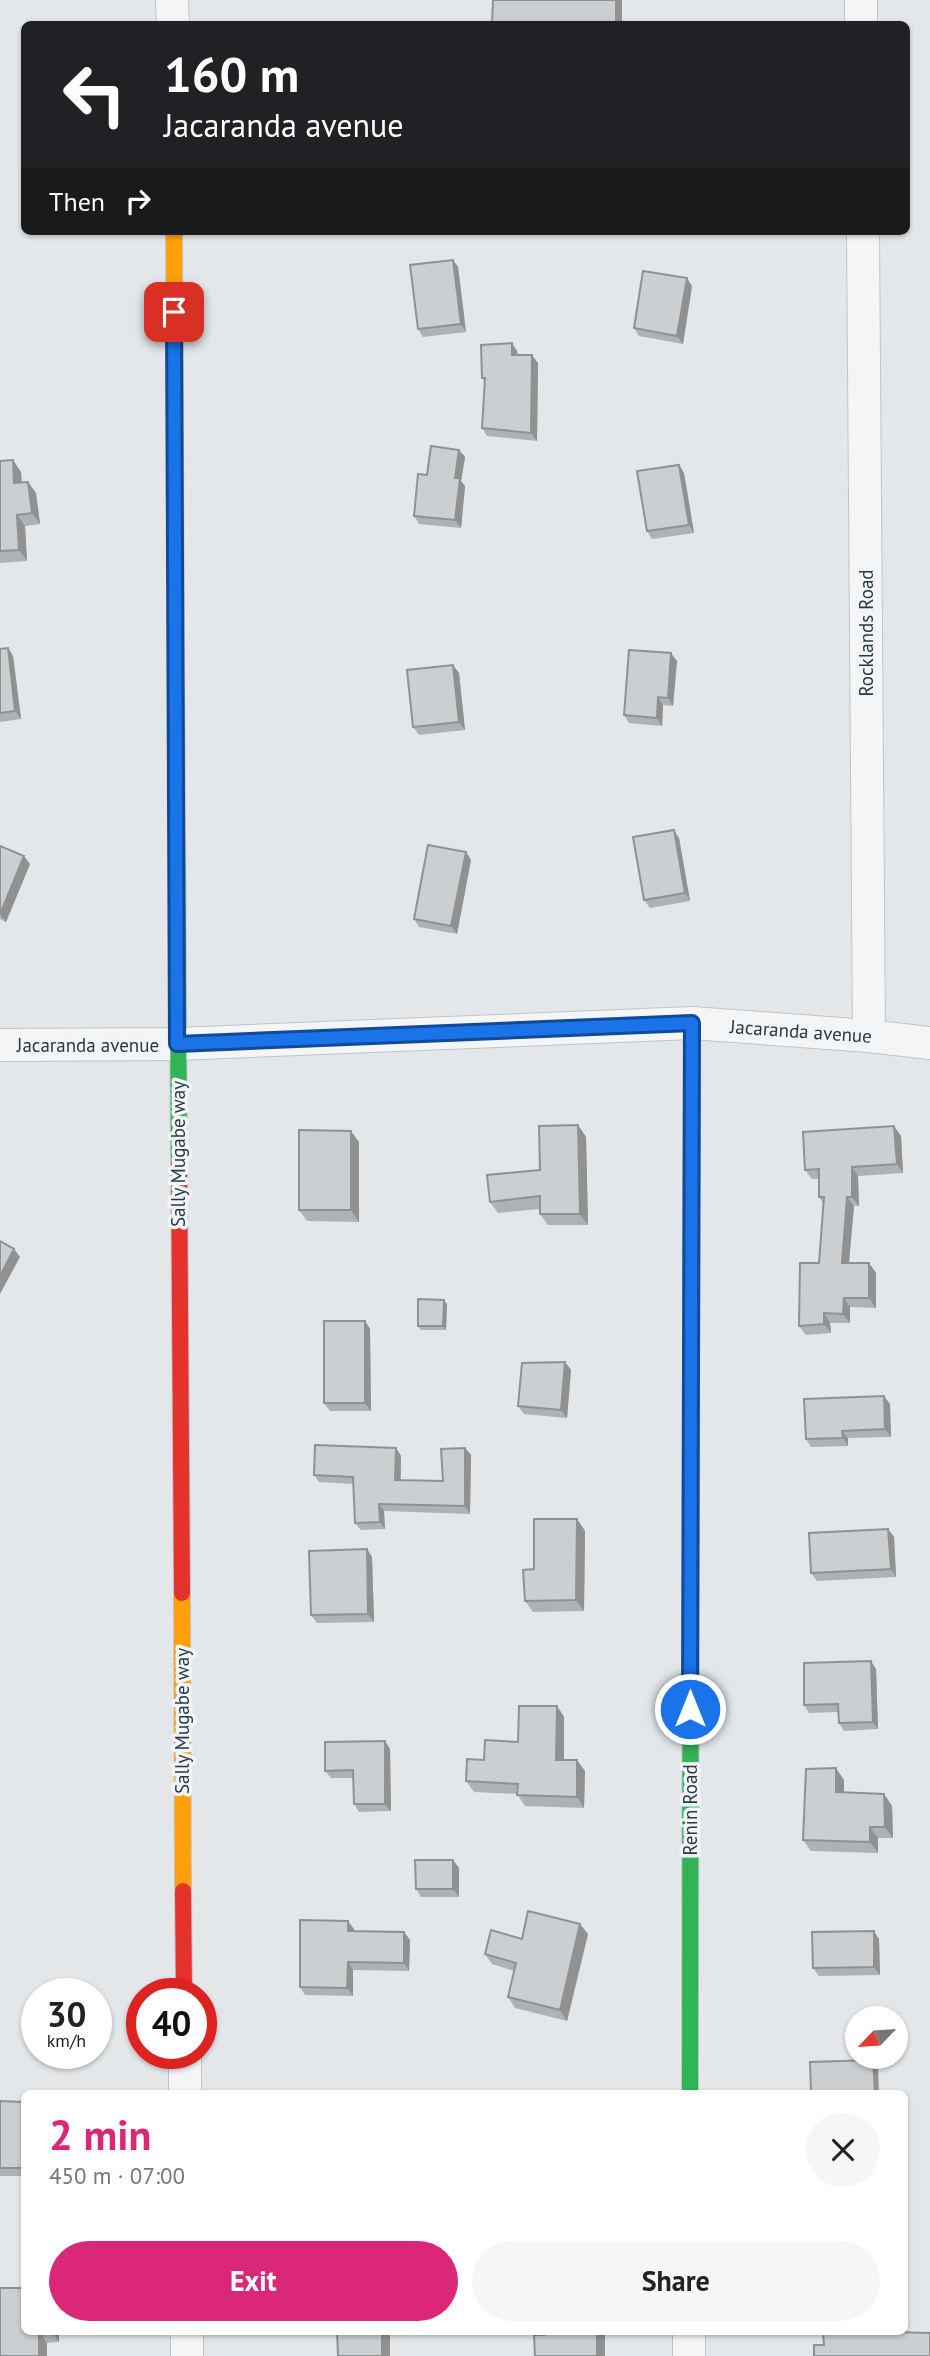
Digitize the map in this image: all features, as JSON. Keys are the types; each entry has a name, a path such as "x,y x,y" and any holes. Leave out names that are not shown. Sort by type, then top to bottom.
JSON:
{"street":[{"path":"172,0 173,21"},
{"path":"861,0 861,21"},
{"name":"Sally Mugabe way","path":"174,235 184,1978"},
{"name":"Rocklands Road","path":"863,235 869,1036"},
{"name":"Jacaranda avenue","path":"0,1045 177,1044 692,1023 930,1043"},
{"name":"Renin Road","path":"690,2090 692,1023"},
{"path":"185,2069 185,2090"},
{"path":"187,2335 187,2356"},
{"path":"689,2335 689,2356"}],"building":[{"path":"493,0 616,0 616,21 492,21"},
{"path":"453,260 461,324 418,329 410,265"},
{"path":"643,271 687,278 677,336 634,328"},
{"path":"512,343 512,355 532,355 531,433 482,428 485,378 482,378 481,345"},
{"path":"431,446 459,450 455,478 460,478 455,520 414,516 418,474 427,475"},
{"path":"13,460 14,483 28,482 32,513 17,515 19,550 0,551 0,461"},
{"path":"679,465 689,525 647,531 637,471"},
{"path":"8,648 15,711 0,713 0,649"},
{"path":"629,650 671,653 668,698 658,697 657,718 624,715"},
{"path":"453,665 459,722 413,727 407,670"},
{"path":"674,830 685,893 644,900 633,837"},
{"path":"428,845 466,852 451,926 414,919"},
{"path":"0,846 24,856 0,914"},
{"path":"578,1125 580,1214 540,1214 540,1196 490,1202 487,1175 540,1170 539,1126"},
{"path":"894,1126 897,1164 852,1167 852,1197 847,1197 842,1263 869,1263 869,1298 844,1298 843,1314 824,1313 824,1324 799,1326 800,1263 819,1263 824,1197 819,1197 819,1169 805,1170 803,1132"},
{"path":"299,1130 351,1131 351,1210 299,1210"},
{"path":"0,1241 14,1249 0,1276"},
{"path":"418,1299 444,1300 443,1326 418,1326"},
{"path":"324,1321 365,1321 365,1403 324,1403"},
{"path":"565,1362 561,1410 518,1406 522,1363"},
{"path":"884,1396 885,1429 842,1431 843,1438 806,1439 804,1399"},
{"path":"315,1445 396,1448 395,1480 443,1481 441,1449 465,1448 465,1506 379,1504 380,1522 355,1523 353,1477 314,1475"},
{"path":"534,1519 577,1519 576,1600 525,1601 523,1570 534,1569"},
{"path":"888,1529 891,1569 811,1573 809,1533"},
{"path":"367,1549 368,1614 311,1615 309,1551"},
{"path":"871,1661 873,1722 839,1723 838,1704 804,1705 804,1663"},
{"path":"519,1706 557,1706 556,1760 577,1760 577,1797 517,1795 518,1784 466,1781 467,1759 484,1760 485,1740 518,1742"},
{"path":"385,1741 385,1804 354,1804 353,1770 325,1771 325,1742"},
{"path":"836,1768 836,1792 884,1794 885,1827 870,1827 870,1842 803,1840 806,1769"},
{"path":"415,1860 453,1860 453,1889 416,1889"},
{"path":"528,1911 580,1924 560,2010 508,1997 516,1963 485,1954 491,1930 522,1939"},
{"path":"300,1920 348,1921 348,1931 404,1932 404,1963 348,1962 347,1988 300,1987"},
{"path":"874,1931 874,1967 813,1968 812,1932"},
{"path":"845,2061 845,2069 874,2069 875,2090 811,2090 810,2062"},
{"path":"0,2101 21,2102 21,2168 0,2168"},
{"path":"0,2288 21,2288 21,2335 39,2335 39,2356 0,2356"},
{"path":"930,2333 930,2356 814,2356 814,2345 824,2345 823,2335"},
{"path":"337,2335 382,2335 382,2356 338,2356"},
{"path":"534,2335 597,2335 597,2356 535,2356"}],"traffic: fast":[{"path":"176,654 179,1163"},
{"path":"690,2090 691,1388"}],"traffic: slow":[{"path":"174,235 176,654"},
{"path":"691,1388 692,1023"},
{"path":"182,1593 183,1891"}],"traffic: jam":[{"path":"179,1163 182,1593"},
{"path":"183,1891 184,1978"}],"route":[{"path":"174,312 177,1044 692,1023 690,1709"}]}
